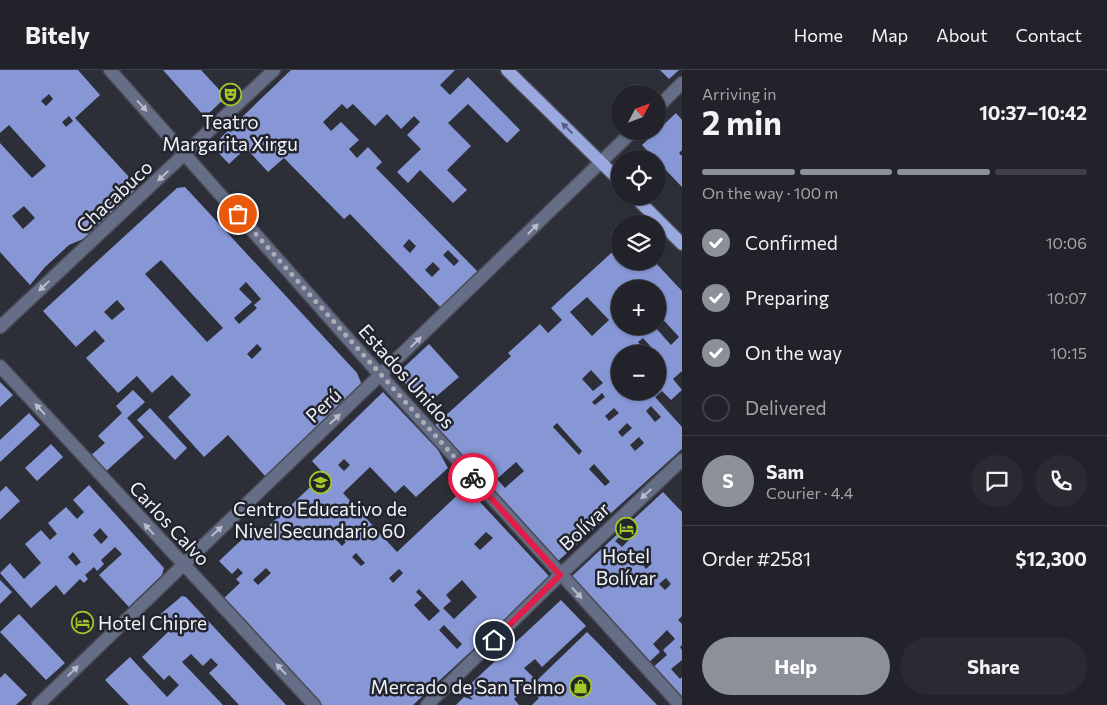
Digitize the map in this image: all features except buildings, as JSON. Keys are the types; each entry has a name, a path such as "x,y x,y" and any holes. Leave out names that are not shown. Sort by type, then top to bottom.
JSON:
{"main road":[{"path":"507,70 611,172"},
{"path":"643,205 682,244"}],"street":[{"name":"Estados Unidos","path":"110,70 381,376 680,705"},
{"name":"Chacabuco","path":"0,327 186,155 274,70"},
{"path":"666,99 682,83"},
{"name":"Perú","path":"38,705 624,140"},
{"name":"Carlos Calvo","path":"0,366 182,565 314,705"},
{"name":"Bolívar","path":"427,705 560,575 682,460"}],"way so far":[{"path":"238,214 473,478"}],"place":[{"name":"Teatro Margarita Xirgu","path":"230,95"},
{"name":"Centro Educativo de Nivel Secundario 60","path":"320,482"},
{"name":"Hotel Bolívar","path":"626,529"},
{"name":"Hotel Chipre","path":"82,622"},
{"name":"Mercado de San Telmo","path":"581,686"}],"route":[{"path":"473,478 560,575 494,640"}]}
